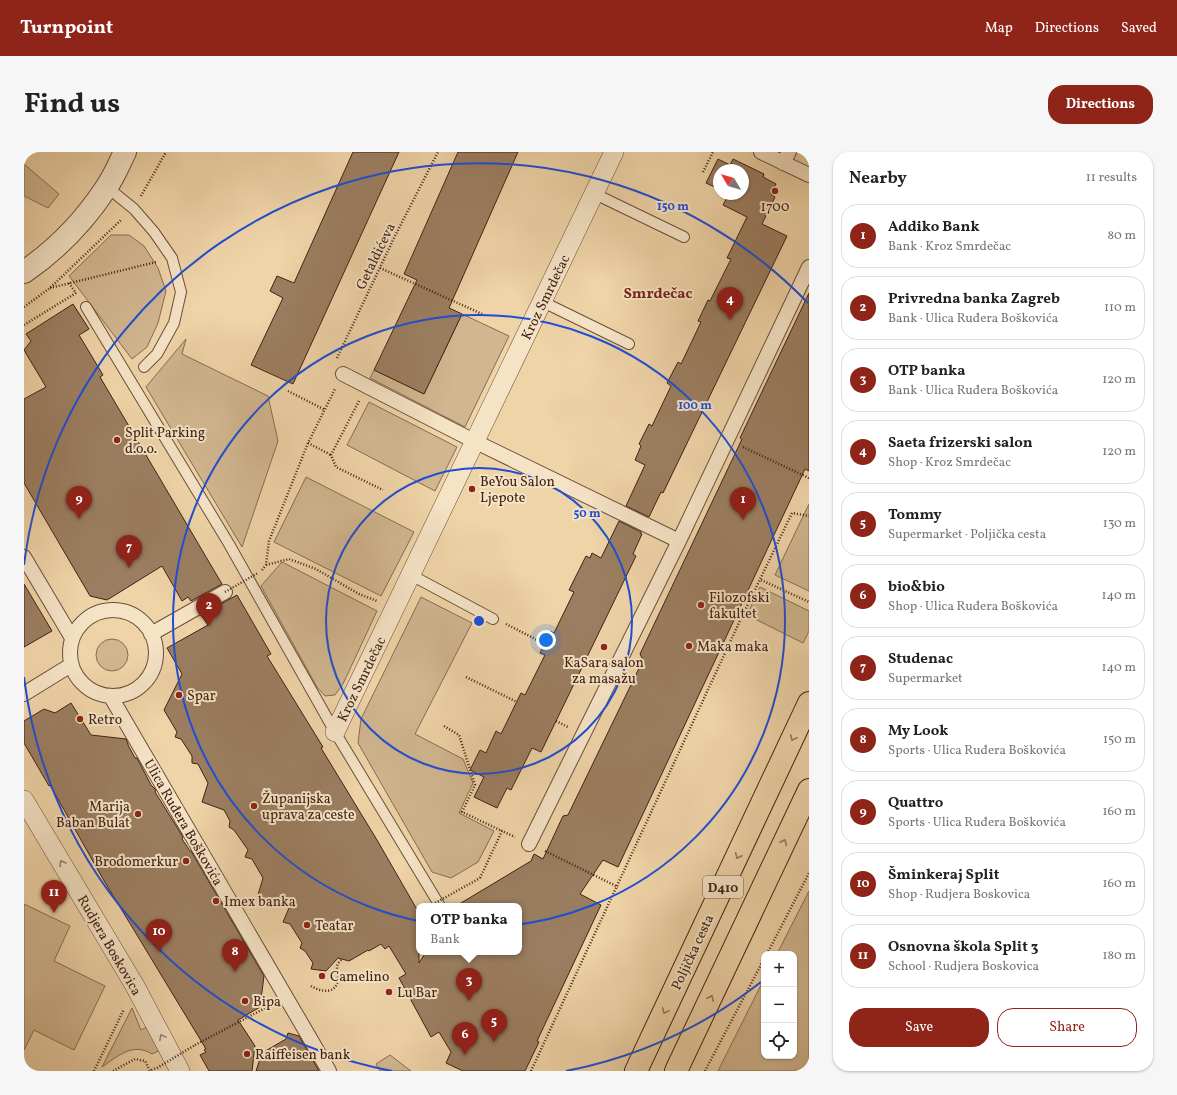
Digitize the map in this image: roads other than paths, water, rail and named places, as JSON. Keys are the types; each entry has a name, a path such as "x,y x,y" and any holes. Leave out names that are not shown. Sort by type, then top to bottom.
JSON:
{"main road":[{"name":"Poljička cesta","path":"636,1071 809,702"},
{"name":"D410","path":"676,1071 809,790"}],"street":[{"path":"24,272 63,240 87,214 107,187 125,152"},
{"name":"Kroz Smrdečac","path":"335,732 476,442 614,152"},
{"path":"761,152 786,158 809,175"},
{"path":"529,844 679,541 809,267"},
{"path":"343,374 476,442 679,541"},
{"path":"24,557 72,638"},
{"path":"151,634 225,592"},
{"path":"105,610 120,610 134,615 146,625 153,638 156,652 154,666 148,678 132,692 125,695 111,697 95,693 82,684 75,675 71,665 69,651 72,638 80,625 92,615 105,610"},
{"path":"24,694 71,665"},
{"name":"Ulica Ruđera Boškovića","path":"111,697 329,1071"},
{"name":"Rudjera Boskovica","path":"24,800 135,986 180,1071"}],"lane":[{"path":"107,187 134,209 154,232 172,258 181,292 174,323 157,354 144,367"},
{"path":"595,194 684,237"},
{"path":"543,302 629,344"},
{"path":"86,307 229,544 335,732"},
{"path":"411,575 494,619"},
{"name":"Kroz Smrdečac","path":"335,732 438,903"}],"place":[{"name":"1700","path":"775,191"},
{"name":"Saeta frizerski salon","path":"730,320"},
{"name":"Split Parking d.o.o.","path":"117,440"},
{"name":"BeYou Salon Ljepote","path":"472,489"},
{"name":"Quattro","path":"79,519"},
{"name":"Addiko Bank","path":"743,520"},
{"name":"Studenac","path":"129,568"},
{"name":"Filozofski fakultet","path":"701,605"},
{"name":"Privredna banka Zagreb","path":"209,626"},
{"name":"Maka maka","path":"689,646"},
{"name":"KaSara salon za masažu","path":"604,647"},
{"name":"Spar","path":"179,695"},
{"name":"Retro","path":"80,719"},
{"name":"Županijska uprava za ceste","path":"254,806"},
{"name":"Marija Baban Bulat","path":"138,814"},
{"name":"Brodomerkur","path":"186,861"},
{"name":"Imex banka","path":"216,901"},
{"name":"Osnovna škola Split 3","path":"54,913"},
{"name":"Teatar","path":"307,925"},
{"name":"Šminkeraj Split","path":"159,952"},
{"name":"My Look","path":"235,972"},
{"name":"Camelino","path":"322,976"},
{"name":"Lu Bar","path":"389,992"},
{"name":"Bipa","path":"245,1001"},
{"name":"OTP banka","path":"469,1001"},
{"name":"Tommy","path":"494,1042"},
{"name":"Raiffeisen bank","path":"247,1054"},
{"name":"bio&bio","path":"465,1055"}],"district":[{"name":"Smrdečac","path":"658,293"}]}
